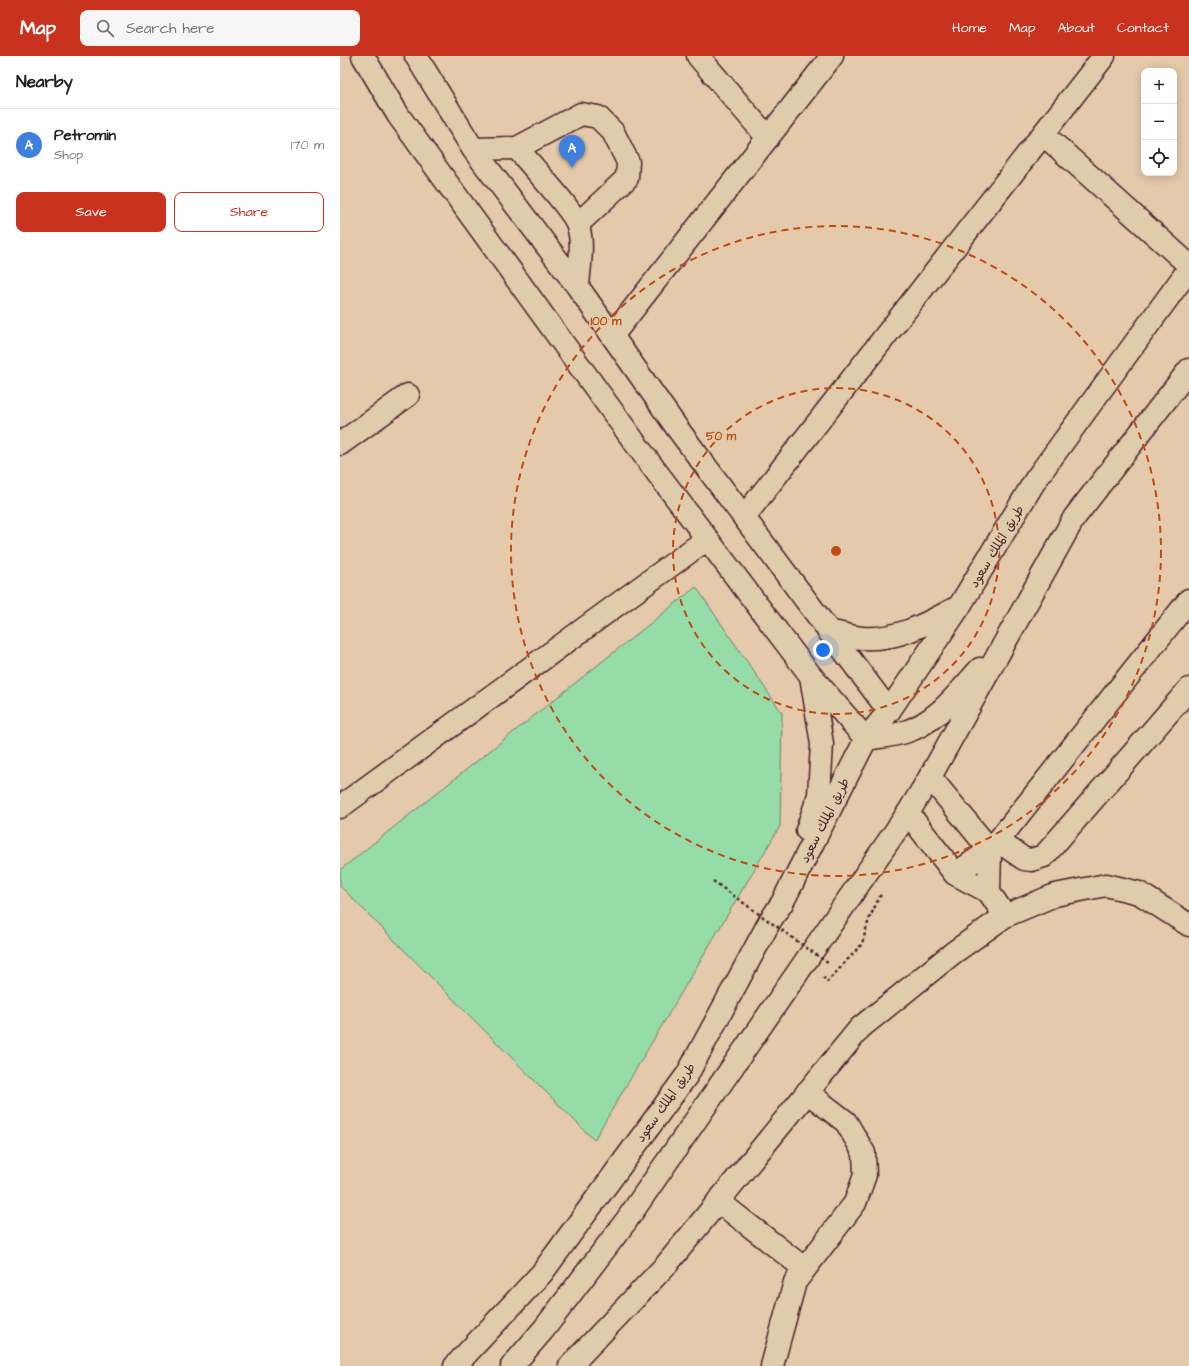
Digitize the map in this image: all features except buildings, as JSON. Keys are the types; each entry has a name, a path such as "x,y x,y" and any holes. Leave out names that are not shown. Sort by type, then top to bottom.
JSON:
{"main road":[{"path":"363,56 398,115 583,372 811,676 866,739 905,732 928,721 949,704 1006,640"},
{"path":"416,56 473,149 578,288 677,428 889,711"},
{"path":"698,56 768,138"},
{"path":"612,336 832,56"},
{"path":"744,517 1104,56"},
{"path":"473,149 517,148 581,114 598,117 613,132 628,162 627,178 578,224"},
{"path":"1043,134 1189,265"},
{"path":"517,148 578,224 580,246 578,288"},
{"name":"طريق الملك سعود","path":"455,1365 542,1273 687,1075 770,921 782,903 866,739 889,711 959,607 1036,479 1189,270"},
{"path":"512,1366 544,1330 626,1221 908,813 1074,518 1189,370"},
{"path":"340,444 408,394"},
{"path":"340,807 707,539"},
{"path":"956,874 994,845 1189,600"},
{"path":"828,631 862,638 892,636 918,628 959,607"},
{"path":"782,903 819,795 822,744 811,676"},
{"path":"930,776 994,845 1024,859 1031,860 1044,856 1189,689"},
{"path":"908,813 956,874 990,892 1005,916"},
{"path":"990,892 994,845"},
{"path":"570,1366 667,1264 860,1028 953,953 1005,916 1055,895 1106,885 1139,893 1189,925"},
{"path":"772,1366 795,1282 855,1203 865,1175 864,1153 846,1122 807,1092"},
{"path":"718,1201 805,1269"}],"path":[{"path":"713,881 829,964 822,977 828,982 862,944 869,919 884,888"}],"green space":[{"path":"696,587 782,713 780,826 594,1140 340,886 340,870"}],"place":[{"name":"Petromin","path":"572,168"}]}
